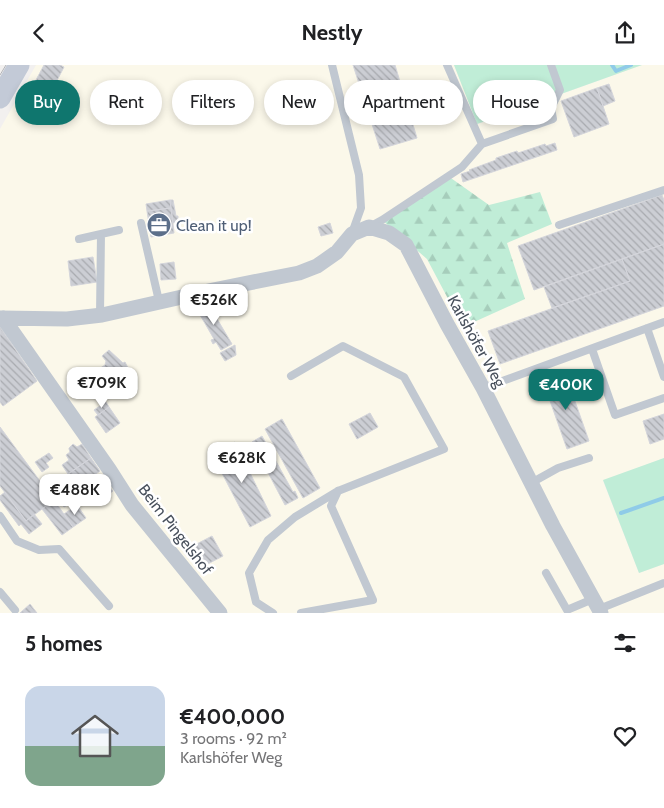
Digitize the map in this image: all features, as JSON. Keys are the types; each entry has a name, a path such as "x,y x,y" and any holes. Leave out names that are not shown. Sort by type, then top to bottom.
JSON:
{"street":[{"path":"0,98 19,65"},
{"path":"1,318 67,319 100,315 159,301 299,273 317,266 337,252 352,234 369,227"},
{"name":"Karlshöfer Weg","path":"369,227 389,233 406,245 447,324 484,388 552,526 598,607"},
{"name":"Beim Pingelshof","path":"1,318 109,469 132,505 220,613"}],"lane":[{"path":"332,65 359,175 361,207 352,234"},
{"path":"369,227 462,167 482,144 553,119 551,108 560,91 551,65"},
{"path":"450,66 482,144"},
{"path":"559,225 664,190"},
{"path":"141,223 159,301"},
{"path":"79,239 119,230"},
{"path":"100,315 101,234"},
{"path":"484,388 664,322"},
{"path":"647,329 664,377"},
{"path":"273,613 256,602 249,573 268,540 295,517 338,491 444,449 404,377 342,346 291,376"},
{"path":"592,349 616,415 664,399"},
{"path":"531,483 558,469 590,458"},
{"path":"301,613 373,600 331,506 338,491"},
{"path":"0,516 17,541 39,550 59,549 108,606"},
{"path":"546,573 566,610 598,607 664,583"},
{"path":"0,592 15,609"}],"shaded area":[{"path":"36,65 454,65 460,80 344,80 344,125 463,125 463,87 473,112 473,125 557,125 557,96 642,65 664,65 664,458 603,481 639,573 664,564 664,613 0,613 0,129 15,102 15,125 80,125 80,80 28,80"}],"green space":[{"path":"454,65 642,65 557,95 557,80 473,80 473,114 463,88 463,80 460,80"},
{"path":"448,176 489,205 540,192 552,224 507,243 525,299 463,327 427,259 382,220"},
{"path":"664,458 664,564 639,573 603,480"}],"building":[{"path":"44,65 60,65 64,67 57,80 36,80"},
{"path":"353,65 395,65 400,80 358,80"},
{"path":"609,84 615,101 603,106 597,88"},
{"path":"597,88 609,124 574,137 561,101"},
{"path":"372,125 413,125 417,138 380,149"},
{"path":"555,143 557,150 463,182 461,174 496,160 496,158 517,151 518,153 545,144 546,146"},
{"path":"662,195 664,200 664,244 534,290 518,246"},
{"path":"170,200 173,200 178,222 173,223"},
{"path":"170,200 171,208 147,211 146,204"},
{"path":"171,208 174,233 151,237 147,211"},
{"path":"330,223 333,233 321,236 318,227"},
{"path":"664,244 664,306 500,364 488,331 630,281 622,259"},
{"path":"93,257 97,282 71,286 68,261"},
{"path":"622,259 630,281 552,308 544,287"},
{"path":"174,262 176,279 161,280 160,264"},
{"path":"207,302 232,344 221,350 216,342 213,344 211,340 214,339 196,308"},
{"path":"0,327 37,381 3,406 0,402"},
{"path":"235,345 236,355 225,361 220,353"},
{"path":"109,350 123,363 125,362 135,382 125,389 126,393 120,399 99,369 105,365 106,361 102,356"},
{"path":"565,373 589,441 567,449 543,381"},
{"path":"106,402 109,407 98,415 94,410"},
{"path":"109,407 120,423 106,433 95,417"},
{"path":"370,413 378,427 357,439 349,424"},
{"path":"664,414 664,439 650,444 643,421"},
{"path":"282,419 320,488 303,498 265,429"},
{"path":"0,427 54,500 26,521 0,486"},
{"path":"262,436 298,498 285,505 252,442"},
{"path":"235,442 271,516 250,527 212,454"},
{"path":"73,444 77,447 82,444 91,458 68,474 62,465 69,460 66,455 70,452 69,448"},
{"path":"49,453 53,458 46,463 49,467 42,472 35,462"},
{"path":"91,458 100,471 85,482 81,477 74,482 68,474"},
{"path":"106,483 113,491 97,504 91,496"},
{"path":"5,492 26,521 34,514 42,524 29,534 21,524 19,526 0,500 0,496"},
{"path":"73,492 77,499 64,507 60,501"},
{"path":"54,500 73,527 62,535 42,509"},
{"path":"77,505 86,518 73,527 64,514"},
{"path":"212,536 223,556 200,568 189,548"},
{"path":"30,604 37,613 20,613"}],"waterway":[{"path":"612,65 616,71 631,65"},
{"path":"621,513 664,498"}],"tram line":[{"path":"0,75 6,65"}],"place":[{"name":"Clean it up!","path":"159,225"}]}
